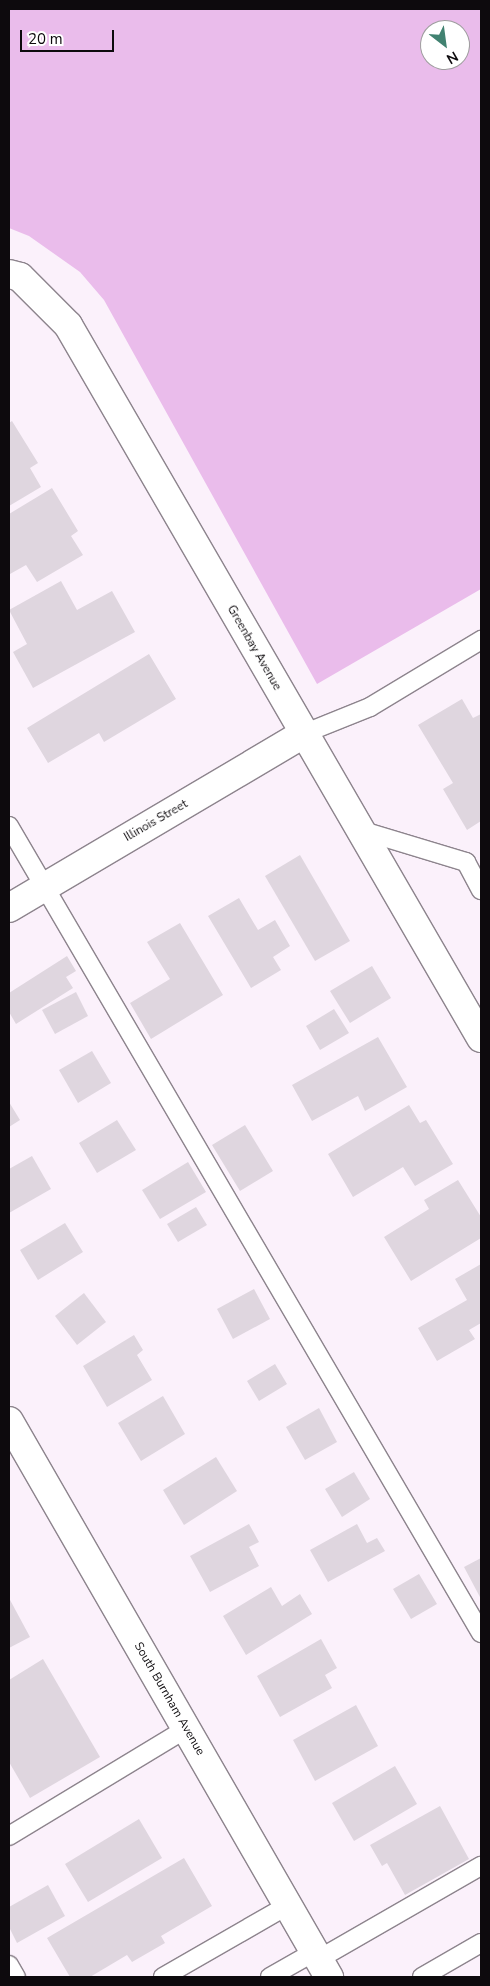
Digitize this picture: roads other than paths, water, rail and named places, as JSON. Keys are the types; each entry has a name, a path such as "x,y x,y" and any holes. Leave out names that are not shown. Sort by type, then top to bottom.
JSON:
{"street":[{"name":"Greenbay Avenue","path":"9,274 20,277 68,325 303,734 481,1038"},
{"name":"Illinois Street","path":"9,908 303,734"},
{"name":"South Burnham Avenue","path":"9,1420 288,1905 322,1968"}],"lane":[{"path":"303,734 370,707 481,640"},
{"path":"9,826 481,1633"},
{"path":"360,830 466,862 481,890"},
{"path":"9,1836 186,1729"},
{"path":"270,1977 322,1968 481,1866"},
{"path":"163,1977 288,1905"},
{"path":"422,1977 481,1943"},
{"path":"9,1965 16,1977"}]}
